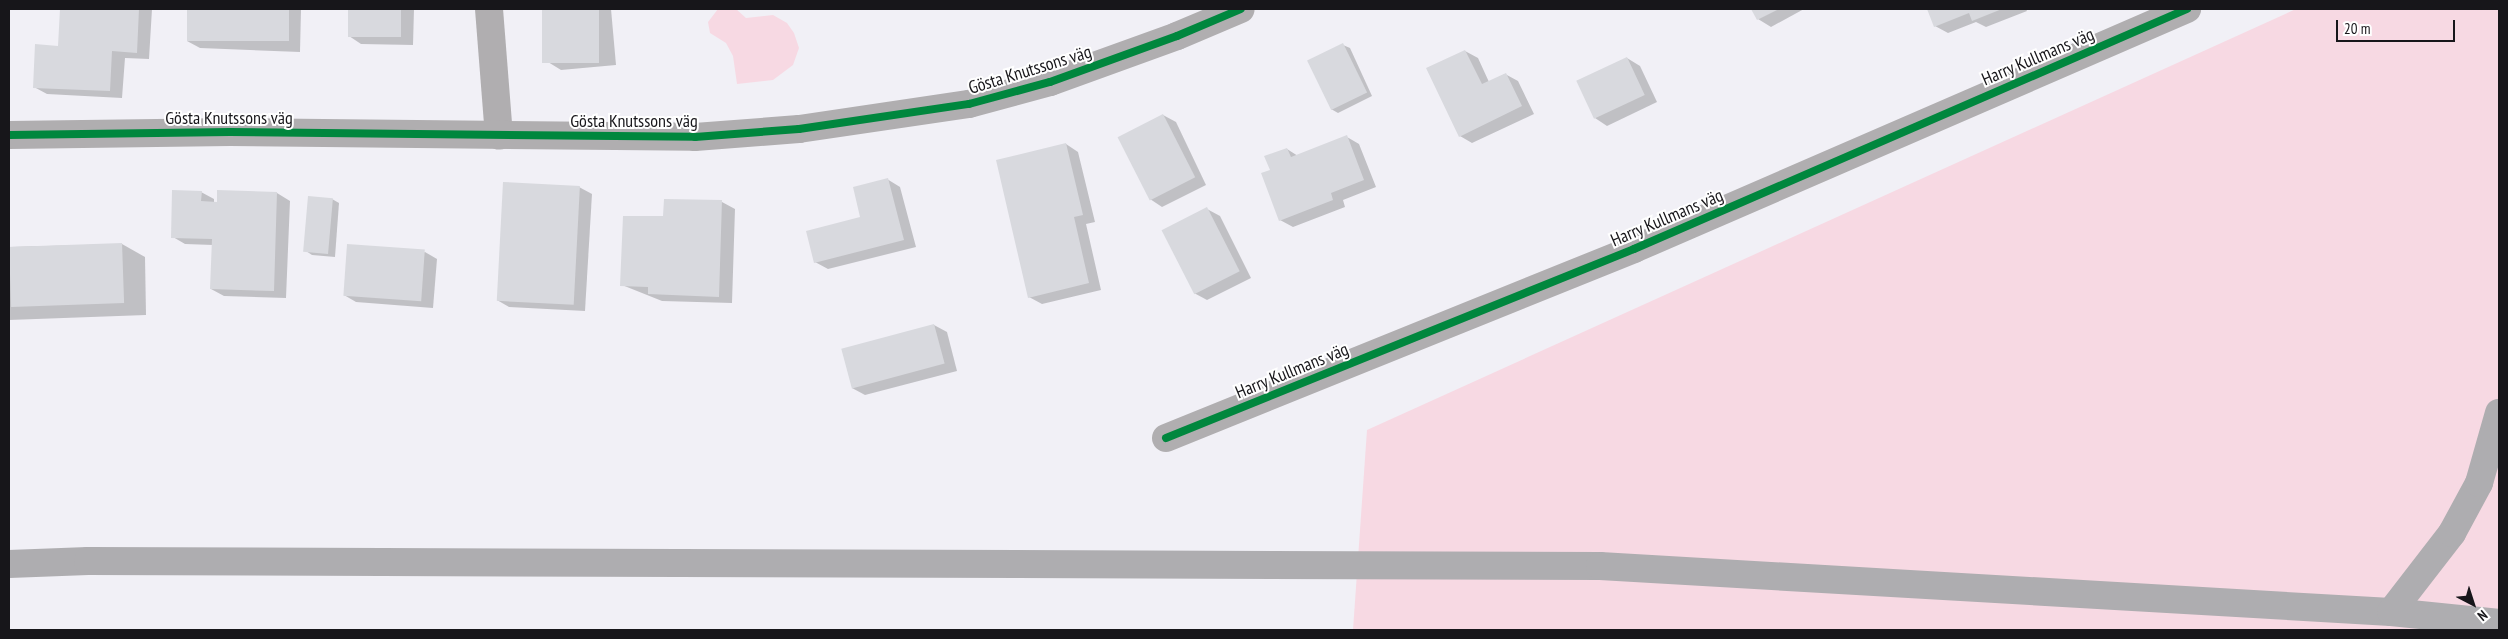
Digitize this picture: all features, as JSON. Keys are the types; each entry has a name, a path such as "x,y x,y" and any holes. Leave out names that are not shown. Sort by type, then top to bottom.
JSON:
{"main road":[{"path":"2392,612 2452,533 2479,483 2499,413"},
{"path":"9,564 118,561 1600,566 2392,612 2499,623"}],"street":[{"path":"489,9 499,136"},
{"name":"Gösta Knutssons väg","path":"9,135 230,132 695,137 799,129 969,104 1050,82 1178,36 1241,9"},
{"name":"Harry Kullmans väg","path":"1166,438 1634,249 2177,11"}],"shaded area":[{"path":"718,9 736,9 746,18 773,15 787,23 794,33 799,48 793,65 773,80 737,84 733,56 726,43 710,33 708,22"},
{"path":"2296,9 2499,9 2499,630 1353,630 1367,430"}],"building":[{"path":"60,9 139,9 137,53 112,51 110,91 33,88 35,44 58,46"},
{"path":"187,9 289,9 289,41 187,41"},
{"path":"348,9 401,9 401,37 348,37"},
{"path":"542,9 599,9 599,63 542,63"},
{"path":"1751,9 1779,9 1757,20"},
{"path":"1927,9 2002,9 1972,21 1969,13 1934,27"},
{"path":"1343,43 1367,92 1331,110 1307,61"},
{"path":"1465,50 1482,84 1506,73 1522,106 1459,137 1426,68"},
{"path":"1627,57 1645,95 1594,119 1576,81"},
{"path":"1163,114 1195,177 1150,200 1118,137"},
{"path":"1347,135 1364,180 1331,193 1333,200 1279,221 1261,173 1270,170 1264,156 1287,148 1291,157"},
{"path":"1066,143 1083,215 1074,217 1089,283 1028,298 996,160"},
{"path":"888,178 904,240 814,263 806,231 860,217 853,187"},
{"path":"503,182 580,186 574,305 497,301"},
{"path":"172,190 202,191 201,201 217,202 217,190 277,192 274,291 210,289 212,239 171,238"},
{"path":"308,196 333,198 328,254 303,252"},
{"path":"664,199 722,200 719,297 648,294 648,287 620,286 623,216 663,216"},
{"path":"1207,207 1240,271 1194,294 1162,230"},
{"path":"122,243 124,303 11,307 9,247"},
{"path":"347,244 425,249 421,301 343,296"},
{"path":"934,324 945,364 852,388 841,349"}],"cycle path":[{"path":"9,135 230,132 695,137 799,129 969,104 1050,82 1177,36 1241,9"},
{"path":"1166,438 1634,249 2187,9"}]}
